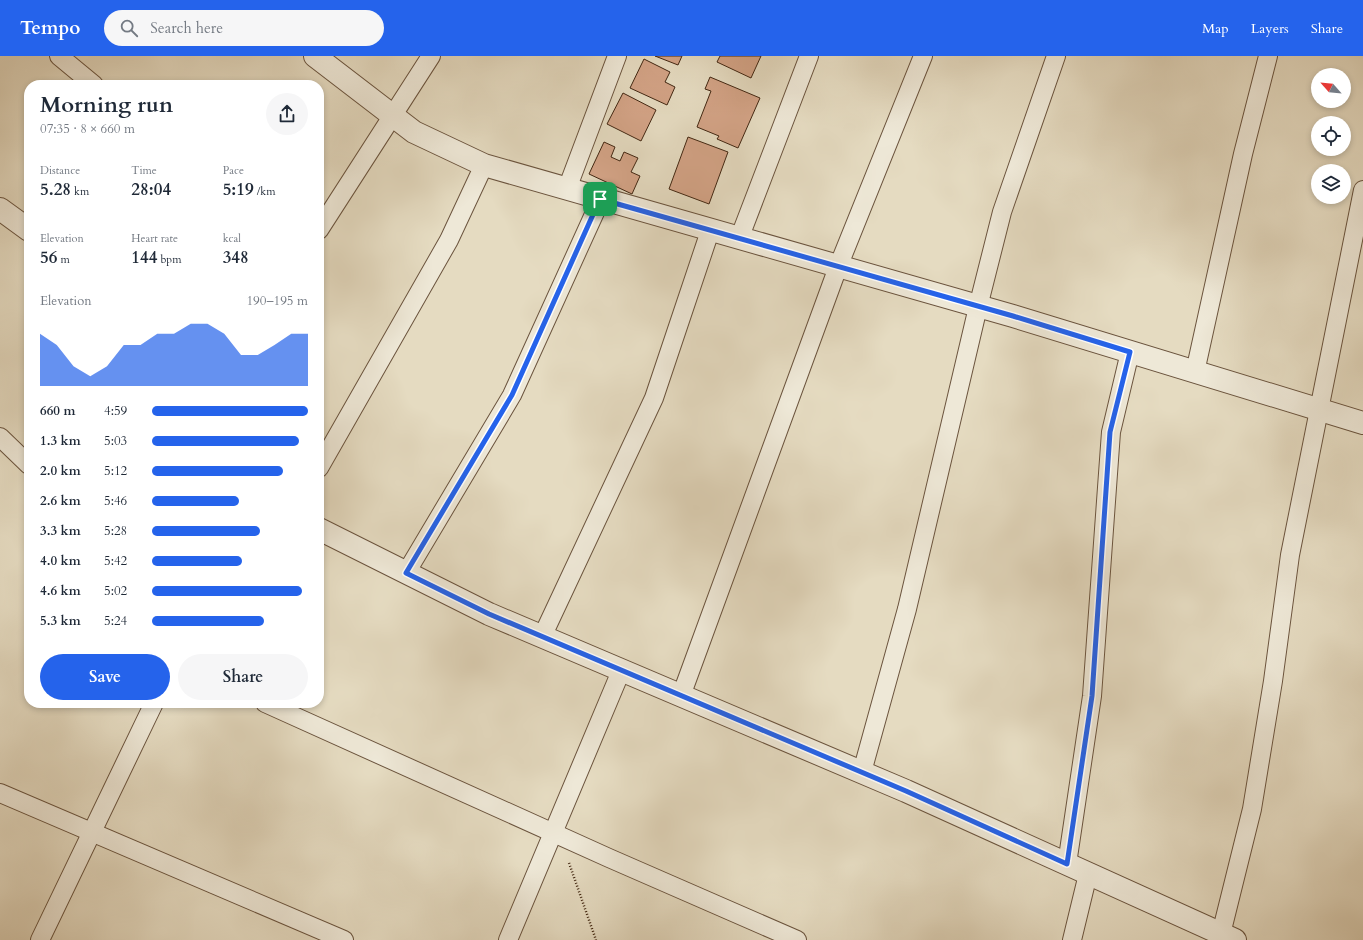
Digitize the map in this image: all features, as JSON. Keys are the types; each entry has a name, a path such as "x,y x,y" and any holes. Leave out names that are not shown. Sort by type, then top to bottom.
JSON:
{"street":[{"path":"59,56 88,80"},
{"path":"315,56 414,132 484,166 978,307 1363,423"},
{"path":"324,222 431,56"},
{"path":"566,189 617,56"},
{"path":"739,239 809,56"},
{"path":"682,696 838,267 923,56"},
{"path":"862,772 907,609 978,307 1002,212 1056,56"},
{"path":"1195,372 1243,154 1268,56"},
{"path":"324,459 449,240 484,166"},
{"path":"324,532 489,614 862,772 1228,937 1252,809 1273,681 1290,555 1363,190"},
{"path":"406,573 512,395 600,199"},
{"path":"0,209 24,226"},
{"path":"542,637 654,398 710,231"},
{"path":"1067,864 1092,696 1110,432 1130,352"},
{"path":"0,437 24,460"},
{"path":"508,940 621,671"},
{"path":"40,940 152,708"},
{"path":"276,708 553,833 797,940"},
{"path":"0,793 344,940"},
{"path":"1072,940 1088,874"}],"path":[{"path":"553,833 566,853 575,883 596,940"}],"building":[{"path":"655,56 682,56 678,65"},
{"path":"720,56 761,56 751,78 717,62"},
{"path":"644,59 670,72 665,82 675,87 667,105 630,88"},
{"path":"710,77 760,98 738,148 717,139 719,136 697,127 711,91 705,89"},
{"path":"623,93 656,110 641,141 607,124"},
{"path":"688,137 728,152 709,204 669,189"},
{"path":"604,142 615,147 611,157 620,161 624,152 638,158 631,172 640,176 632,194 589,174"}],"route":[{"path":"600,199 1013,316 1130,352 1110,432 1106,513 1092,696 1067,864 906,791 489,614 406,573 512,395 600,199"}]}
